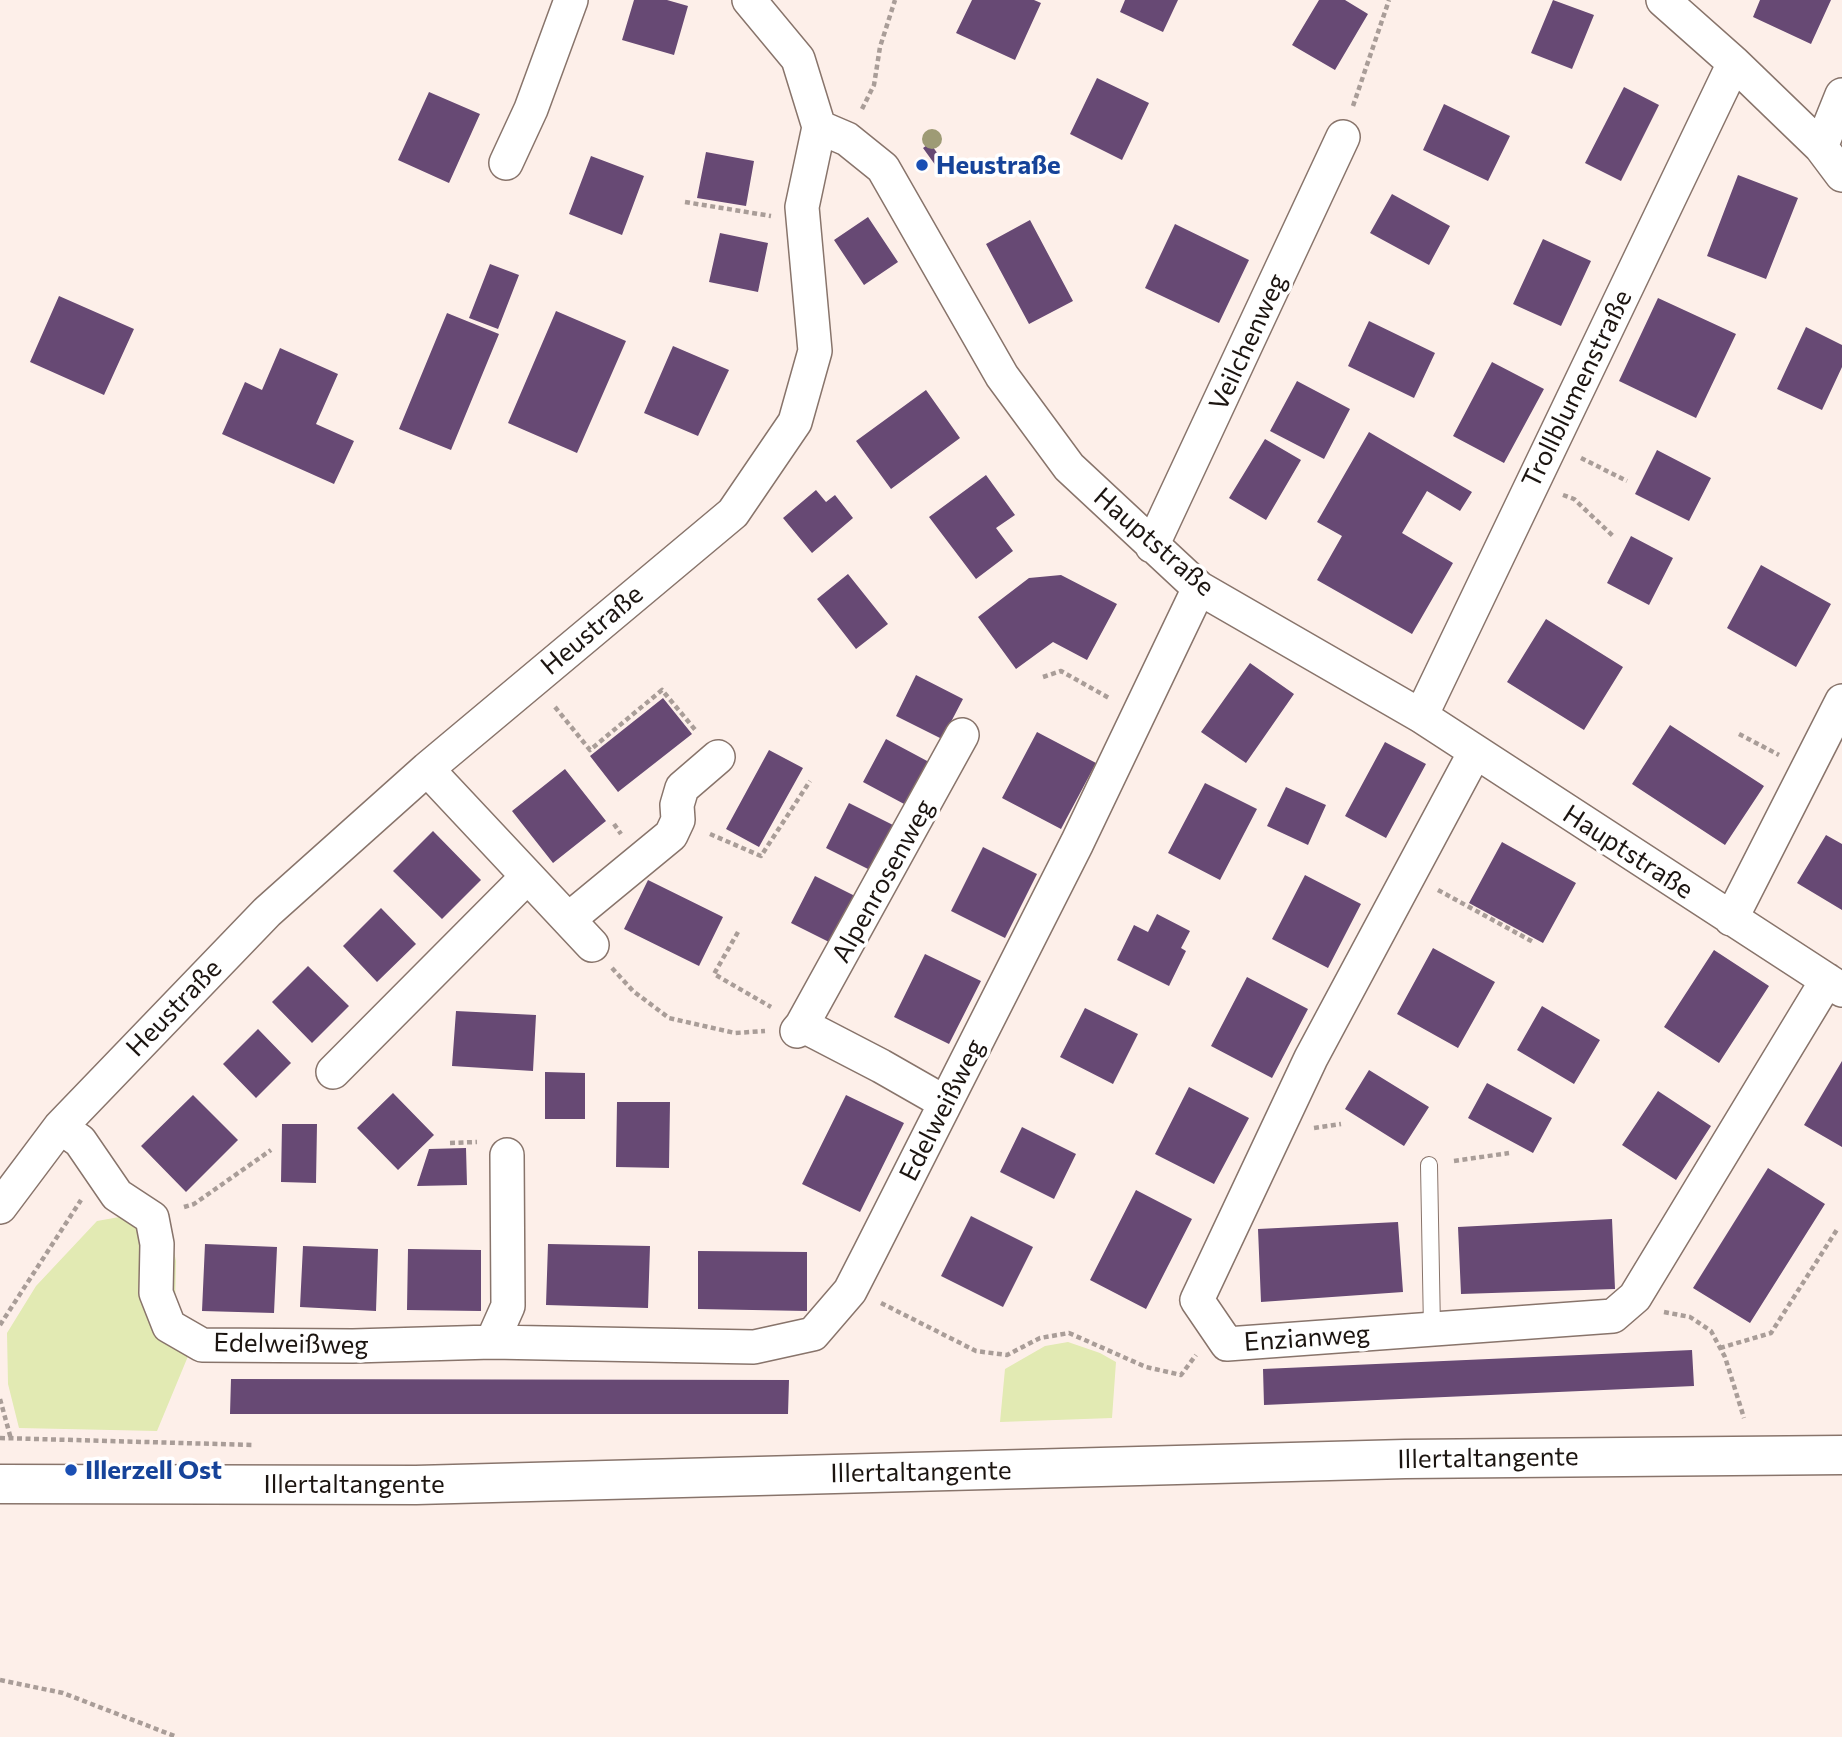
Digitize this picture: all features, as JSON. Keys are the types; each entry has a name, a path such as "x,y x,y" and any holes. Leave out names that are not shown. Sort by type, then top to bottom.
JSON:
{"street":[{"path":"506,163 531,109 571,0"},
{"path":"749,0 798,59 833,133"},
{"path":"1663,0 1734,63 1821,147 1842,175"},
{"name":"Trollblumenstraße","path":"1421,716 1734,63"},
{"path":"1821,147 1842,95"},
{"name":"Heustraße","path":"0,1207 60,1127 267,912 427,769 733,513 795,422 815,351 802,207 833,133"},
{"name":"Hauptstraße","path":"833,133 883,169 897,189 1002,376 1061,456 1152,546 1199,587 1421,716 1835,985"},
{"name":"Veilchenweg","path":"1152,546 1343,137"},
{"name":"Edelweißweg","path":"152,1218 158,1244 156,1293 169,1326 202,1345 353,1346 492,1342 754,1347 813,1334 850,1291 1199,587"},
{"path":"1731,919 1842,701"},
{"name":"Alpenrosenweg","path":"800,1028 962,735"},
{"name":"Enzianweg","path":"1475,752 1311,1058 1197,1300 1227,1344 1613,1316 1635,1297 1835,985"},
{"path":"569,919 671,835 678,820 677,804 682,788 718,757"},
{"path":"427,769 592,945"},
{"path":"333,1072 527,877"},
{"path":"800,1028 937,1098 943,1108"},
{"path":"60,1127 80,1141 117,1195 152,1218"},
{"path":"492,1342 508,1306 507,1155"},
{"name":"Illertaltangente","path":"0,1484 416,1485 1405,1459 1842,1455"}],"lane":[{"path":"1429,1165 1432,1329"}],"path":[{"path":"833,133 874,85 880,47 895,0"},
{"path":"1343,137 1389,0"},
{"path":"685,202 803,222"},
{"path":"1551,444 1627,481"},
{"path":"1533,483 1574,499 1613,536"},
{"path":"1043,677 1060,671 1108,695 1129,732"},
{"path":"530,681 590,750 662,690 718,757"},
{"path":"1739,734 1807,770"},
{"path":"678,820 761,856 810,781"},
{"path":"1409,874 1535,943"},
{"path":"738,932 714,974 800,1028"},
{"path":"592,945 633,991 669,1018 735,1033 800,1028"},
{"path":"152,1218 194,1204 271,1150"},
{"path":"1429,1165 1509,1153"},
{"path":"0,1325 89,1189"},
{"path":"1720,1348 1771,1332 1838,1228"},
{"path":"850,1291 900,1311 976,1351 1007,1355 1040,1338 1069,1333 1146,1367 1181,1375 1217,1331"},
{"path":"1635,1297 1668,1314 1690,1317 1711,1331 1720,1348 1744,1418"},
{"path":"0,1399 11,1439"},
{"path":"0,1679 63,1693 177,1737"}],"green space":[{"path":"136,1214 171,1237 176,1261 175,1307 191,1349 157,1431 19,1428 8,1384 7,1333 36,1286 97,1221"},
{"path":"1068,1342 1100,1353 1116,1362 1112,1418 1000,1422 1005,1369 1045,1346"}],"building":[{"path":"634,0 667,0 688,6 674,55 622,40"},
{"path":"972,0 1034,0 1041,3 1015,60 956,33"},
{"path":"1125,0 1178,0 1163,32 1120,12"},
{"path":"1319,0 1345,0 1368,14 1335,70 1292,45"},
{"path":"1553,0 1594,15 1572,69 1531,53"},
{"path":"1760,0 1831,0 1811,44 1753,17"},
{"path":"1097,78 1149,103 1122,160 1070,134"},
{"path":"1624,87 1659,105 1621,181 1585,163"},
{"path":"429,92 480,114 449,183 398,160"},
{"path":"1444,104 1510,136 1488,181 1423,150"},
{"path":"930,143 943,161 936,166 923,148"},
{"path":"706,152 754,161 746,206 697,198"},
{"path":"591,156 644,176 622,235 569,214"},
{"path":"1738,175 1798,198 1766,279 1707,256"},
{"path":"1392,194 1450,226 1429,265 1370,233"},
{"path":"868,217 898,262 864,285 834,240"},
{"path":"1030,220 1073,301 1029,324 986,244"},
{"path":"1175,224 1249,260 1219,323 1145,288"},
{"path":"720,233 768,243 758,292 709,282"},
{"path":"1543,239 1591,261 1561,326 1513,304"},
{"path":"490,264 519,275 498,329 469,318"},
{"path":"59,296 134,329 104,395 30,362"},
{"path":"1658,298 1736,334 1696,418 1619,381"},
{"path":"556,311 626,341 577,453 508,423"},
{"path":"447,313 499,334 451,450 399,429"},
{"path":"1369,321 1435,353 1414,398 1348,366"},
{"path":"1806,327 1842,345 1842,367 1822,410 1777,389"},
{"path":"673,346 729,370 698,436 644,413"},
{"path":"280,348 338,374 316,424 354,441 334,484 222,434 245,382 262,390"},
{"path":"1492,362 1544,389 1504,463 1453,436"},
{"path":"1297,381 1350,409 1324,459 1270,431"},
{"path":"926,390 960,438 891,489 856,441"},
{"path":"1369,432 1472,492 1460,511 1427,491 1402,533 1453,563 1412,634 1317,580 1342,536 1317,522"},
{"path":"1265,439 1301,460 1266,520 1229,498"},
{"path":"1657,450 1711,478 1689,521 1635,494"},
{"path":"986,475 1015,515 996,528 1013,551 976,579 929,517"},
{"path":"816,490 826,502 835,495 853,518 812,553 783,518"},
{"path":"1631,536 1673,558 1649,605 1607,583"},
{"path":"1761,565 1831,604 1796,667 1727,628"},
{"path":"848,574 888,624 856,649 817,599"},
{"path":"1061,575 1117,604 1087,660 1053,642 1016,669 978,617 1029,578"},
{"path":"1546,619 1623,667 1584,730 1507,682"},
{"path":"1250,663 1294,694 1246,763 1201,732"},
{"path":"916,675 963,699 942,739 896,716"},
{"path":"663,698 692,734 618,792 590,756"},
{"path":"1670,725 1764,786 1725,845 1632,784"},
{"path":"1037,732 1096,763 1061,829 1002,798"},
{"path":"886,739 929,762 906,805 863,782"},
{"path":"1385,742 1426,764 1386,838 1345,816"},
{"path":"769,750 803,768 759,847 726,829"},
{"path":"565,769 606,821 553,863 512,811"},
{"path":"1205,783 1257,809 1220,880 1168,853"},
{"path":"1286,787 1326,805 1308,845 1267,826"},
{"path":"849,803 895,826 872,871 826,848"},
{"path":"433,831 481,880 442,919 393,871"},
{"path":"1826,835 1842,844 1842,910 1797,883"},
{"path":"1502,842 1576,883 1543,943 1469,903"},
{"path":"983,847 1037,874 1005,938 951,911"},
{"path":"1305,875 1361,904 1328,968 1272,939"},
{"path":"815,876 857,897 833,944 791,923"},
{"path":"648,880 723,917 699,966 624,929"},
{"path":"381,908 416,944 377,982 343,946"},
{"path":"1157,914 1190,931 1181,948 1186,951 1169,986 1117,960 1134,925 1148,932"},
{"path":"1433,948 1495,982 1458,1048 1397,1014"},
{"path":"1714,950 1769,986 1719,1063 1664,1027"},
{"path":"925,954 981,981 949,1044 894,1017"},
{"path":"308,966 349,1006 312,1043 272,1002"},
{"path":"1247,977 1308,1009 1272,1078 1211,1046"},
{"path":"1542,1006 1600,1040 1574,1084 1517,1050"},
{"path":"1085,1008 1138,1034 1113,1084 1060,1057"},
{"path":"456,1011 536,1015 533,1071 452,1066"},
{"path":"258,1029 291,1063 256,1098 223,1064"},
{"path":"1842,1061 1842,1147 1804,1125"},
{"path":"1369,1070 1429,1107 1404,1146 1345,1109"},
{"path":"545,1072 585,1073 585,1119 545,1119"},
{"path":"1487,1083 1552,1118 1533,1153 1468,1118"},
{"path":"1189,1087 1249,1118 1214,1184 1155,1154"},
{"path":"1658,1091 1711,1126 1676,1180 1622,1145"},
{"path":"393,1093 434,1135 398,1170 357,1128"},
{"path":"193,1095 238,1140 186,1192 141,1146"},
{"path":"846,1095 904,1123 860,1212 802,1184"},
{"path":"617,1102 670,1102 669,1168 616,1167"},
{"path":"282,1124 317,1124 316,1183 281,1182"},
{"path":"1022,1127 1076,1154 1054,1199 1000,1172"},
{"path":"466,1148 467,1185 417,1186 429,1149"},
{"path":"1768,1168 1825,1204 1750,1323 1693,1288"},
{"path":"1136,1190 1192,1219 1146,1309 1090,1280"},
{"path":"971,1216 1033,1247 1003,1307 941,1276"},
{"path":"1612,1219 1615,1289 1461,1294 1458,1227"},
{"path":"1398,1222 1403,1292 1261,1302 1258,1229"},
{"path":"205,1244 277,1247 274,1313 202,1311"},
{"path":"548,1244 650,1246 648,1308 546,1305"},
{"path":"303,1246 378,1249 376,1311 300,1307"},
{"path":"408,1249 481,1250 481,1311 407,1310"},
{"path":"698,1251 807,1252 807,1311 698,1309"},
{"path":"1692,1350 1694,1386 1264,1405 1263,1369"},
{"path":"231,1379 789,1380 788,1414 230,1414"}],"place":[{"name":"Heustraße","path":"922,165"},
{"name":"Illerzell Ost","path":"71,1470"}]}
